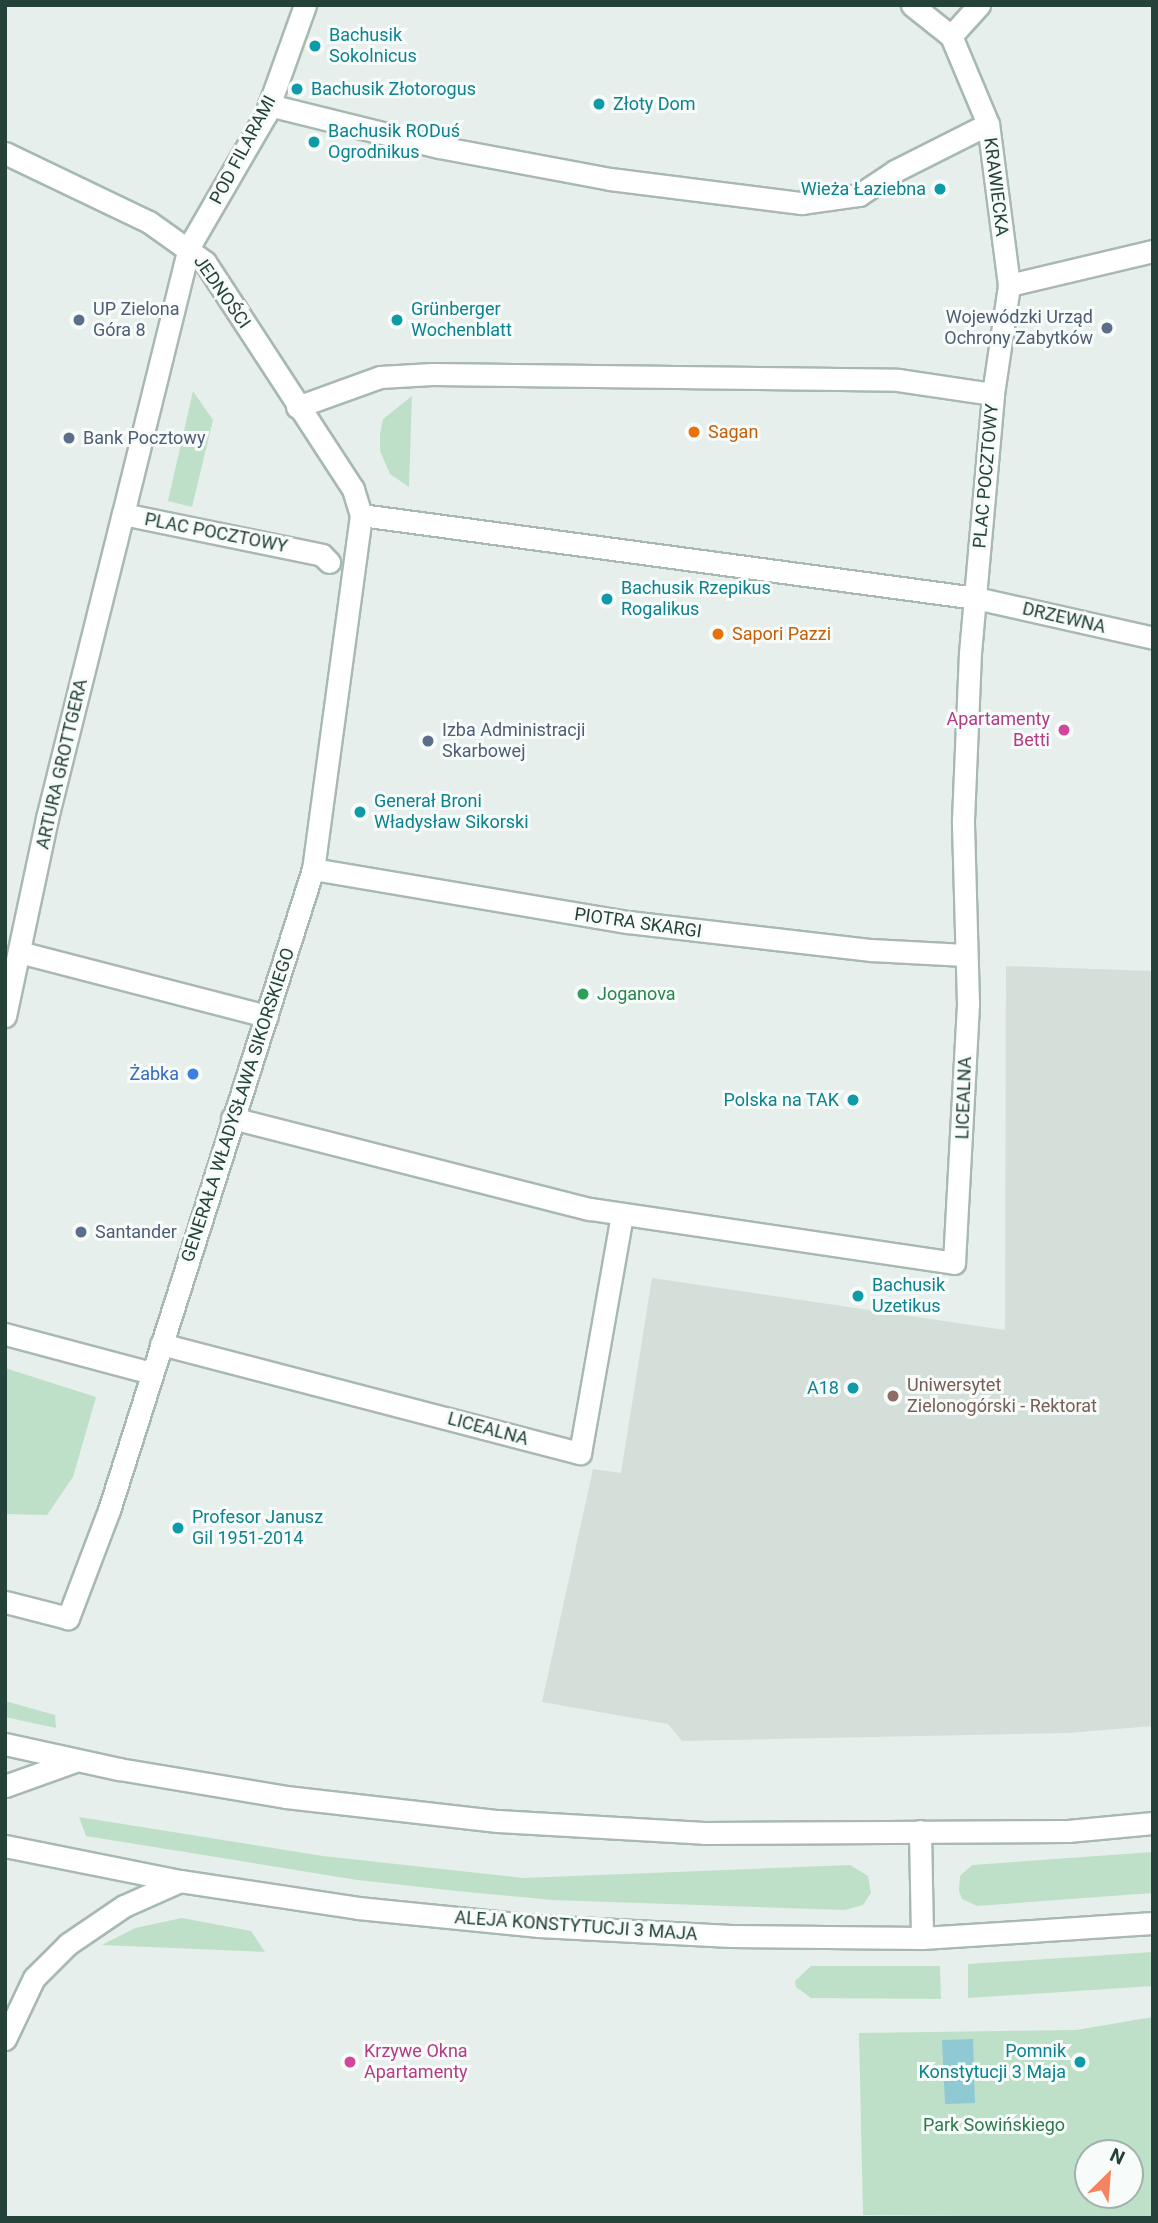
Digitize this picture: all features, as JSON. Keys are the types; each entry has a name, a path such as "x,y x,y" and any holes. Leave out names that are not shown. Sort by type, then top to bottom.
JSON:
{"street":[{"name":"POD FILARAMI","path":"189,247 269,105 305,5"},
{"name":"KRAWIECKA","path":"912,5 951,36 988,124 1009,285 993,394"},
{"path":"951,36 979,5"},
{"path":"269,105 439,146 610,179 801,203 859,195 895,171 988,124"},
{"name":"JEDNOŚCI","path":"5,153 149,222 189,247 205,262 297,407 353,489 361,515"},
{"name":"PLAC POCZTOWY","path":"189,247 123,514 322,555 329,562"},
{"path":"1009,285 1153,251"},
{"name":"PLAC POCZTOWY","path":"297,407 380,377 432,374 898,380 993,394 976,598"},
{"name":"ARTURA GROTTGERA","path":"5,1016 123,514"},
{"path":"361,515 976,598"},
{"name":"GENERAŁA WŁADYSŁAWA SIKORSKIEGO","path":"5,1602 68,1618 108,1510 313,869 361,515"},
{"name":"DRZEWNA","path":"976,598 1153,638"},
{"name":"LICEALNA","path":"232,1118 622,1215 954,1263 968,1003 963,807 976,598"},
{"name":"PIOTRA SKARGI","path":"313,869 628,922 871,950 965,955"},
{"path":"18,957 267,1016"},
{"name":"LICEALNA","path":"161,1344 580,1453 622,1215"},
{"path":"5,1334 152,1373"},
{"path":"5,1744 75,1761 286,1797 498,1821 704,1833 1068,1831 1153,1823"},
{"path":"5,1786 75,1761"},
{"path":"920,1831 922,1938"},
{"name":"ALEJA KONSTYTUCJI 3 MAJA","path":"5,1846 180,1881 358,1908 539,1926 731,1936 922,1938 1153,1923"},
{"path":"5,2039 34,1978 68,1944 124,1906 180,1881"}],"shaded area":[{"name":"Uniwersytet Zielonogórski - Rektorat","path":"1006,966 1153,971 1153,1726 1068,1733 682,1741 668,1724 542,1702 593,1469 621,1473 652,1278 1005,1330"}],"green space":[{"path":"193,391 213,420 192,507 168,501"},
{"path":"412,396 409,487 390,474 380,451 380,434 383,419"},
{"path":"5,1368 96,1397 73,1477 47,1515 5,1514"},
{"path":"5,1701 55,1715 56,1728 5,1717"},
{"path":"79,1817 323,1856 523,1878 850,1865 868,1876 871,1893 863,1905 845,1910 552,1900 457,1891 357,1880 86,1836"},
{"path":"1153,1852 1153,1893 977,1906 962,1899 959,1891 960,1876 972,1865"},
{"path":"182,1918 251,1931 265,1952 102,1945 135,1928"},
{"path":"1153,1952 1153,1986 968,1998 968,1964"},
{"path":"811,1966 940,1966 941,1999 811,1998 796,1987 795,1981"},
{"name":"Park Sowińskiego","path":"1153,2017 1153,2218 863,2215 859,2033 1076,2030"}],"water":[{"path":"973,2039 975,2103 945,2104 942,2040"}],"place":[{"name":"Bachusik Sokolnicus","path":"315,46"},
{"name":"Bachusik Złotorogus","path":"297,89"},
{"name":"Złoty Dom","path":"599,104"},
{"name":"Bachusik RODuś Ogrodnikus","path":"314,142"},
{"name":"Wieża Łaziebna","path":"940,189"},
{"name":"UP Zielona Góra 8","path":"79,320"},
{"name":"Grünberger Wochenblatt","path":"397,320"},
{"name":"Wojewódzki Urząd Ochrony Zabytków","path":"1107,328"},
{"name":"Sagan","path":"694,432"},
{"name":"Bank Pocztowy","path":"69,438"},
{"name":"Bachusik Rzepikus Rogalikus","path":"607,599"},
{"name":"Sapori Pazzi","path":"718,634"},
{"name":"Apartamenty Betti","path":"1064,730"},
{"name":"Izba Administracji Skarbowej","path":"428,741"},
{"name":"Generał Broni Władysław Sikorski","path":"360,812"},
{"name":"Joganova","path":"583,994"},
{"name":"Żabka","path":"193,1074"},
{"name":"Polska na TAK","path":"853,1100"},
{"name":"Santander","path":"81,1232"},
{"name":"Bachusik Uzetikus","path":"858,1296"},
{"name":"A18","path":"853,1388"},
{"name":"Uniwersytet Zielonogórski - Rektorat","path":"893,1396"},
{"name":"Profesor Janusz Gil 1951-2014","path":"178,1528"},
{"name":"Krzywe Okna Apartamenty","path":"350,2062"},
{"name":"Pomnik Konstytucji 3 Maja","path":"1080,2062"}]}
